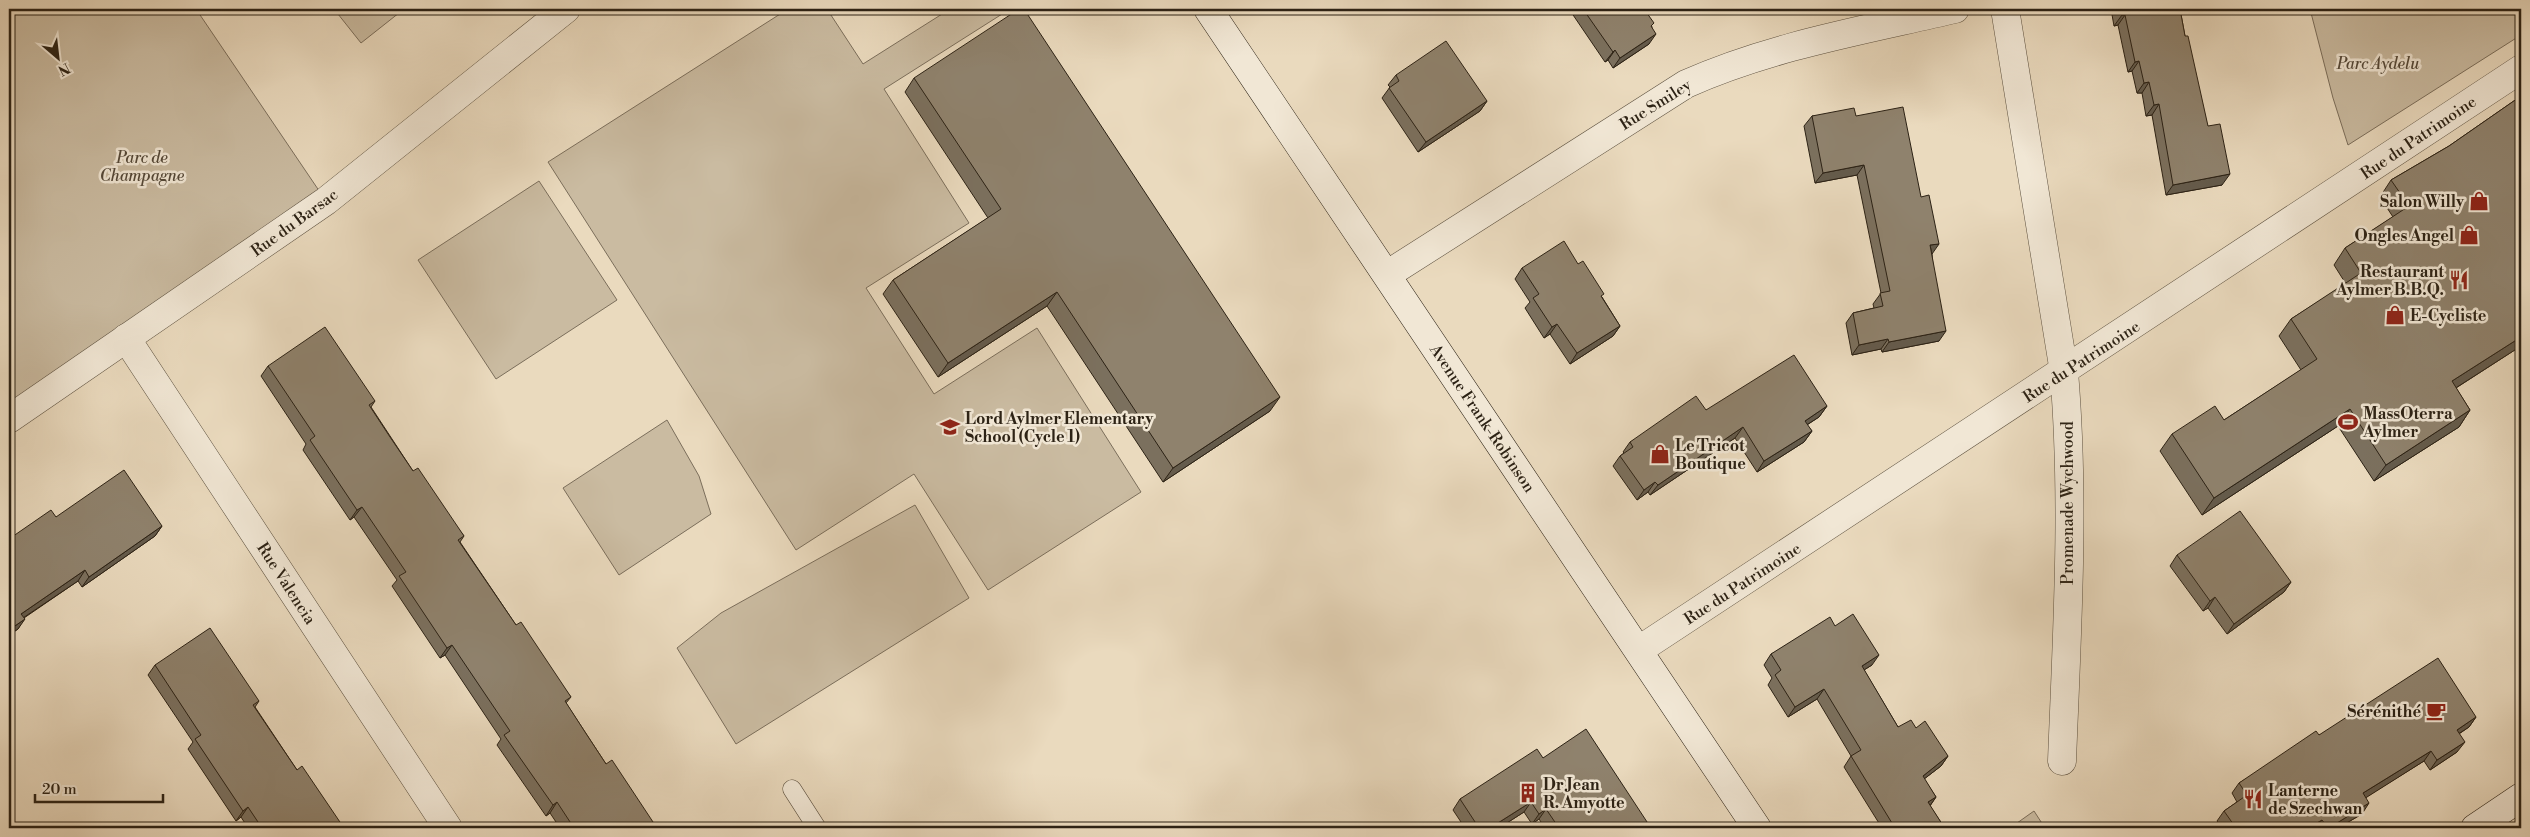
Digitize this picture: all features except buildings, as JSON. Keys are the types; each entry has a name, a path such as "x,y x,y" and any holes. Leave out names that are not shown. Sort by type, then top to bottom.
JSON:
{"street":[{"name":"Rue du Barsac","path":"9,419 326,201 566,9"},
{"name":"Avenue Frank-Robinson","path":"1208,9 1388,274 1757,828"},
{"name":"Rue Smiley","path":"1388,274 1686,84 1724,67 1761,55 1955,9"},
{"name":"Promenade Wychwood","path":"2005,9 2064,372 2071,496 2062,761"},
{"name":"Rue du Patrimoine","path":"1639,650 2064,372 2521,69"},
{"name":"Rue Valencia","path":"126,338 448,828"},
{"path":"2475,828 2521,798"}],"lane":[{"path":"792,789 817,828"}],"green space":[{"name":"Parc de Champagne","path":"9,9 196,9 326,201 9,419"},
{"path":"334,9 404,9 361,43"},
{"path":"788,9 827,9 863,64 950,9 1010,9 884,89 969,223 866,288 934,394 1037,328 1141,492 988,590 914,474 796,550 548,162"},
{"name":"Parc Aydelu","path":"2310,9 2521,9 2521,35 2348,145 2333,98"},
{"path":"539,181 617,300 496,379 418,260"},
{"path":"667,420 699,476 711,514 619,575 563,488"},
{"path":"915,505 969,598 736,744 677,648 721,613"},
{"path":"2034,811 2045,828 2010,828"}],"place":[{"name":"Salon Willy","path":"2479,201"},
{"name":"Ongles Angel","path":"2469,235"},
{"name":"Restaurant Aylmer B.B.Q.","path":"2459,280"},
{"name":"E-Cycliste","path":"2395,315"},
{"name":"MassOterra Aylmer","path":"2348,422"},
{"name":"Lord Aylmer Elementary School (Cycle 1)","path":"950,427"},
{"name":"Le Tricot Boutique","path":"1660,454"},
{"name":"Sérénithé","path":"2436,711"},
{"name":"Dr Jean R. Amyotte","path":"1528,793"},
{"name":"Lanterne de Szechwan","path":"2253,799"}]}
